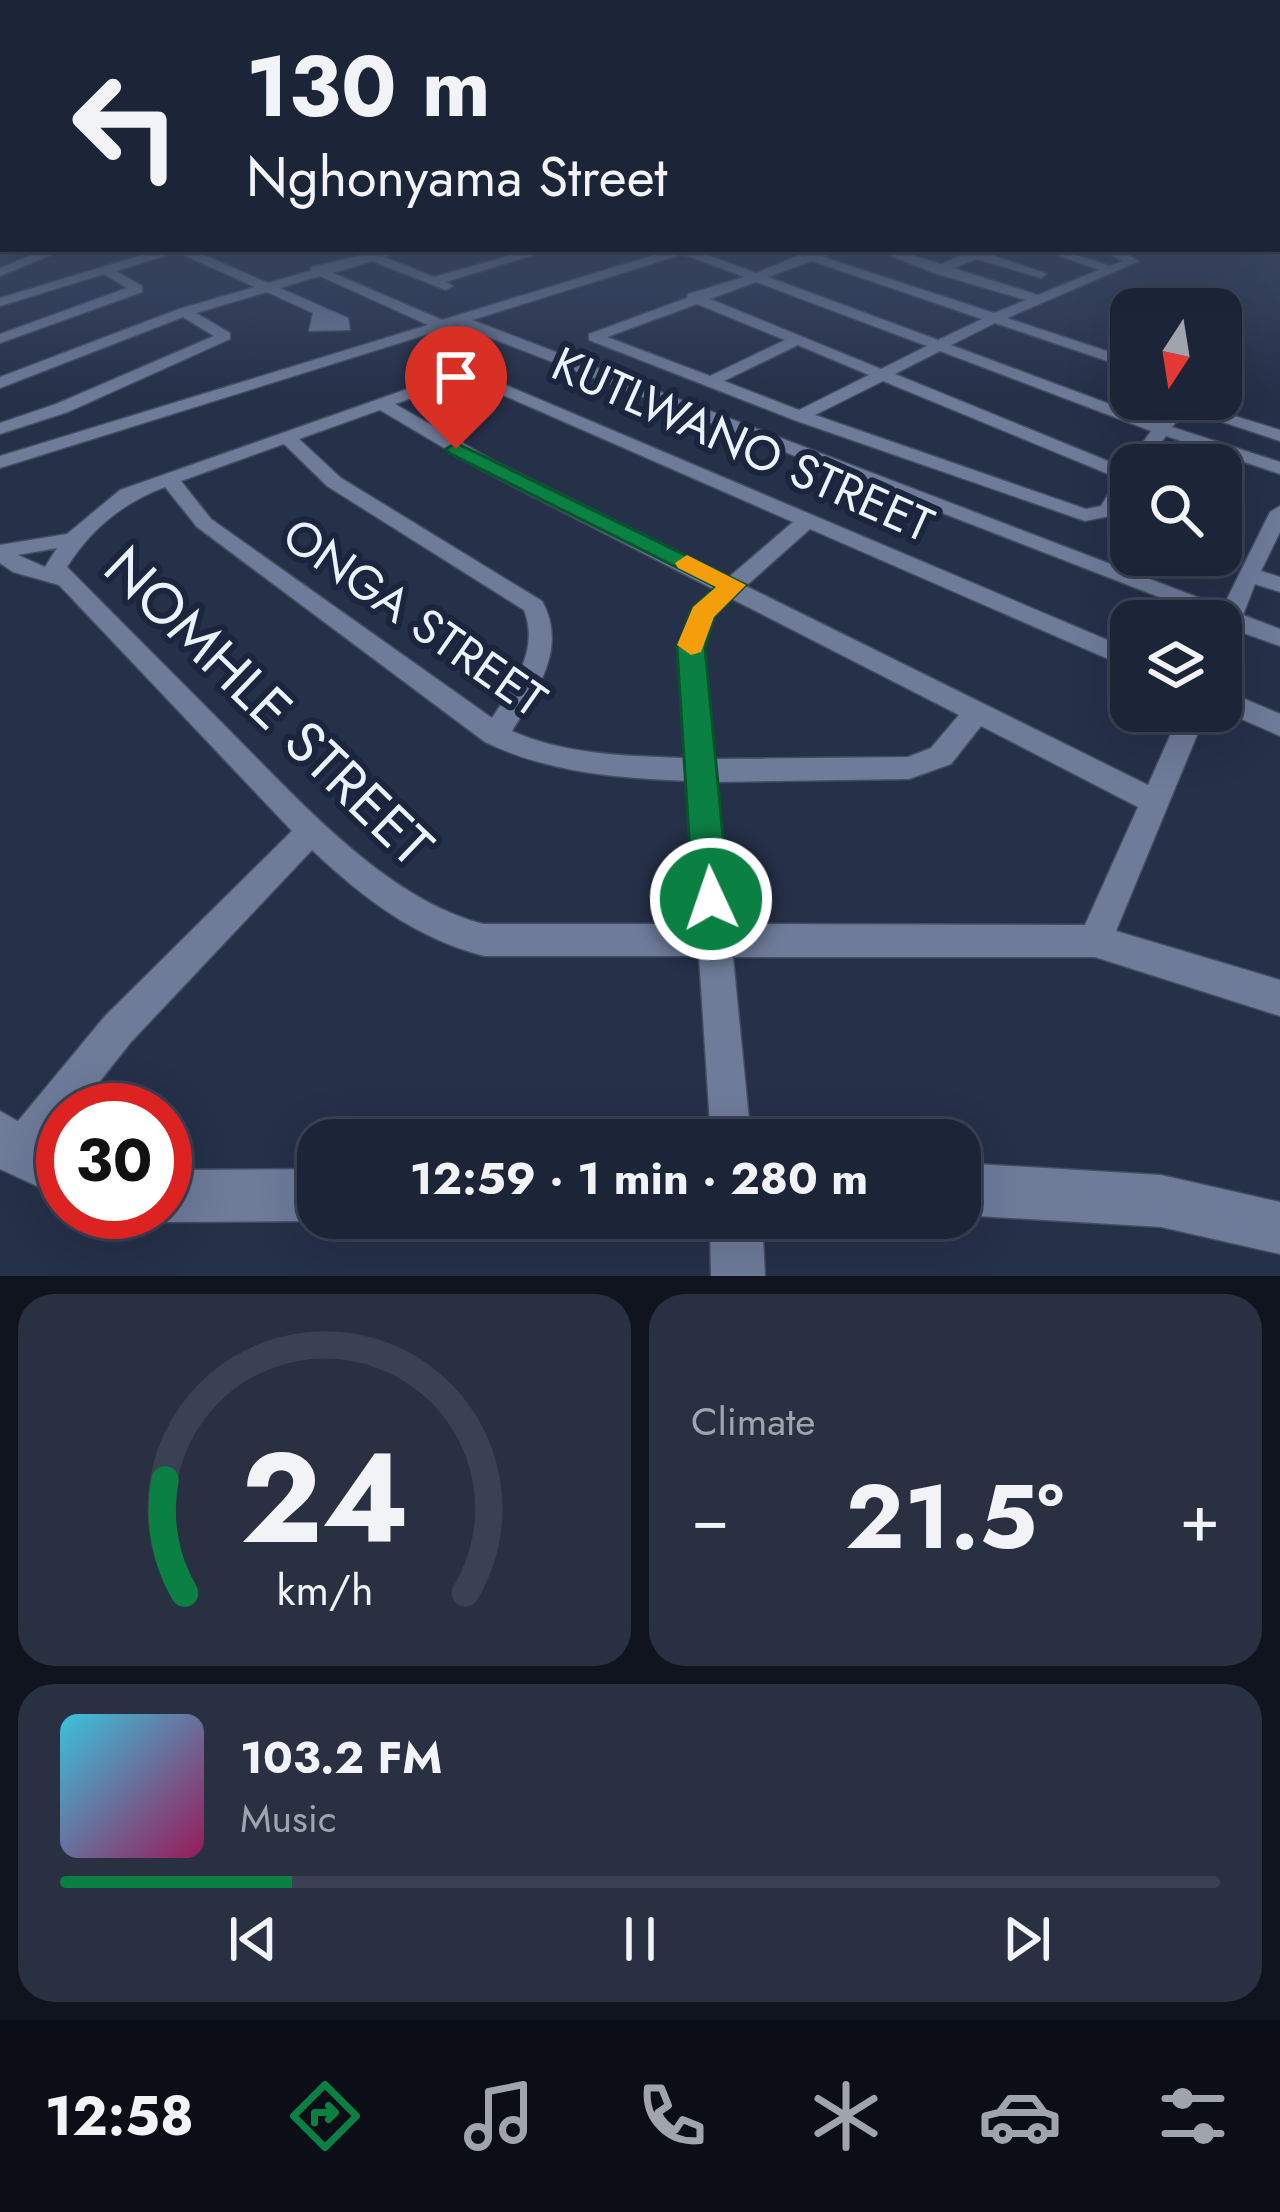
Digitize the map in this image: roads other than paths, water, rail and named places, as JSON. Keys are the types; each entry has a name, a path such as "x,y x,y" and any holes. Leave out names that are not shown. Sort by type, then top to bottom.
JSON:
{"street":[{"path":"0,302 80,277"},
{"path":"0,339 137,289 116,277"},
{"path":"244,277 321,311"},
{"path":"0,383 184,312 293,277"},
{"path":"333,277 1179,600"},
{"path":"423,277 459,291"},
{"path":"434,281 449,277"},
{"path":"0,462 596,277"},
{"path":"747,277 594,337 615,350 1085,515 1110,508"},
{"path":"755,277 1161,429 1280,468"},
{"path":"870,277 1110,357"},
{"path":"896,285 919,277"},
{"path":"968,277 1036,299"},
{"path":"800,416 875,374 1093,277"},
{"path":"693,297 875,374 1110,463"},
{"path":"0,429 81,400 224,336 184,312"},
{"path":"712,381 797,340"},
{"name":"KUTLWANO STREET","path":"64,557 128,494 449,380 485,380 1110,651"},
{"path":"381,403 485,464 733,585 1153,801"},
{"path":"1151,444 1168,420"},
{"path":"1236,420 1280,436"},
{"path":"286,436 334,482 534,606 542,618 541,645 524,688 495,735"},
{"name":"ONGA STREET","path":"168,478 175,494 204,523 495,735 529,754 556,760 703,768 920,767 940,757 978,711"},
{"path":"1239,600 1280,512"},
{"path":"729,1119 694,628 733,585 806,522"},
{"path":"0,553 21,567 64,557"},
{"path":"0,553 64,557"},
{"name":"NOMHLE STREET","path":"64,557 313,829 376,889 452,932 484,940 1095,941 1280,998"},
{"path":"1247,574 1280,585"},
{"path":"1242,624 1280,638"},
{"path":"1242,709 1280,726"},
{"path":"1095,941 1184,732"},
{"path":"36,1158 9,1144 313,829"},
{"path":"981,1190 1119,1193 1212,1206 1280,1228"},
{"path":"192,1196 297,1196"},
{"path":"736,1239 737,1276"}]}
